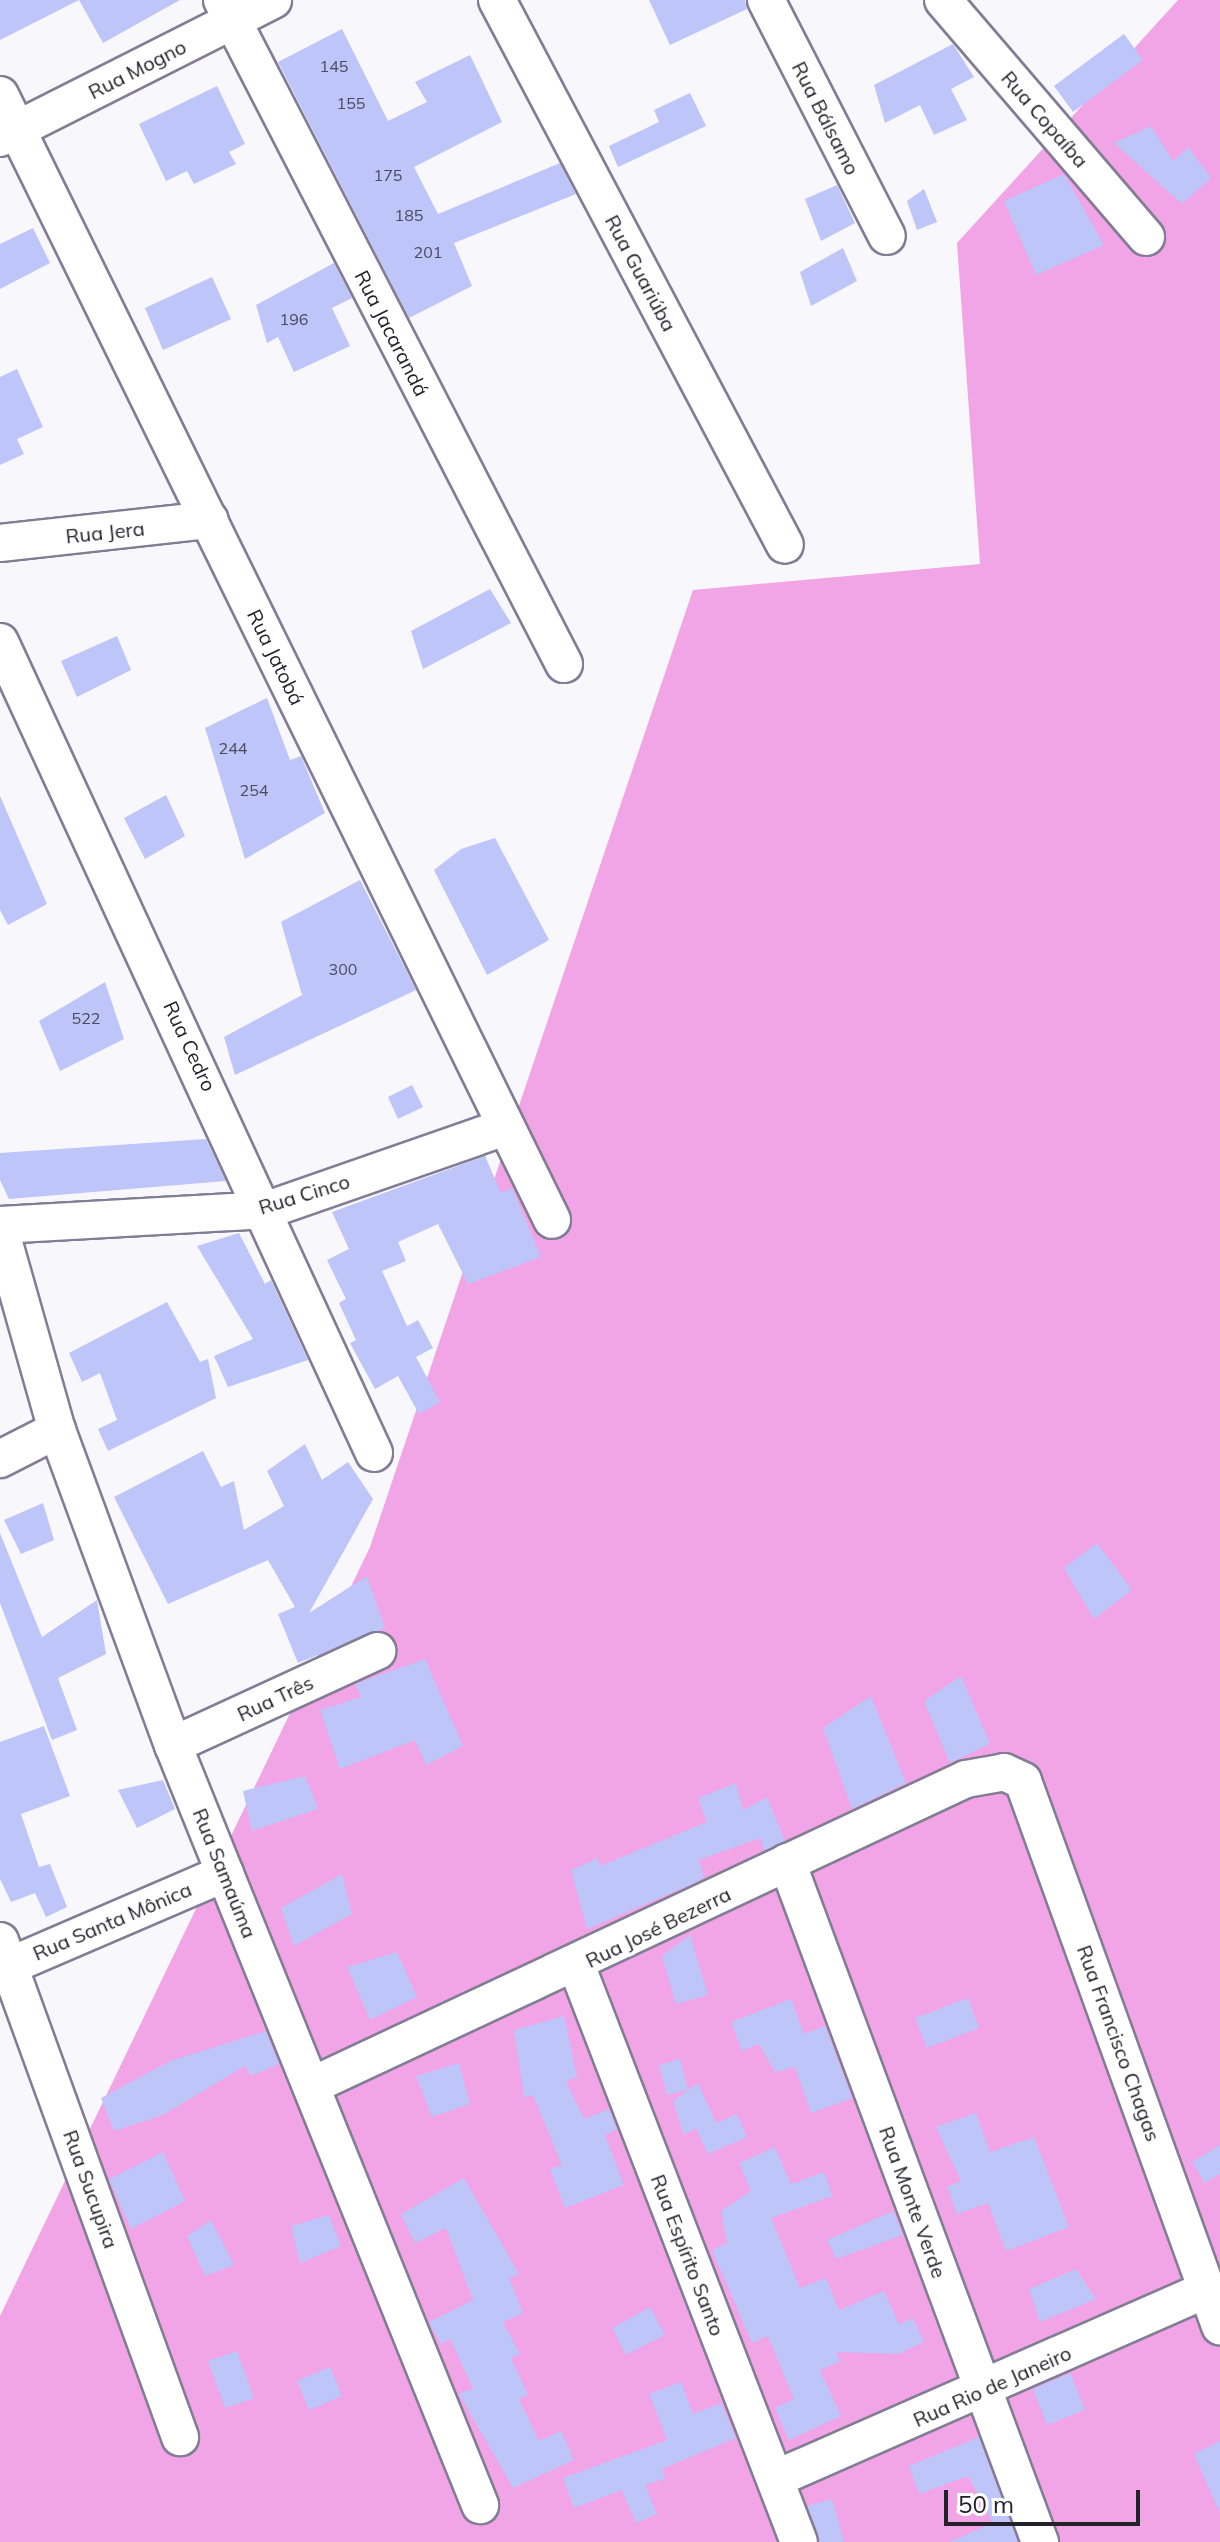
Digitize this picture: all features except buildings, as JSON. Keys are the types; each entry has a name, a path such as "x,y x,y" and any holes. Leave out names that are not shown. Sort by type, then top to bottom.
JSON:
{"street":[{"name":"Rua Mogno","path":"9,133 227,10 273,0"},
{"name":"Rua Guariúba","path":"497,0 785,545"},
{"name":"Rua Bálsamo","path":"766,0 887,236"},
{"name":"Rua Copaíba","path":"943,0 1146,237"},
{"name":"Rua Jacarandá","path":"227,10 564,664"},
{"name":"Rua Jatobá","path":"0,95 9,133 210,520 552,1220"},
{"name":"Rua Jera","path":"0,543 210,520"},
{"name":"Rua Cedro","path":"0,642 267,1210 374,1453"},
{"name":"Rua Cinco","path":"0,1227 267,1210 505,1127"},
{"name":"Rua Samaúma","path":"0,1227 57,1430 173,1745 313,2085 480,2505"},
{"path":"0,1459 57,1430"},
{"name":"Rua Três","path":"173,1745 377,1651"},
{"name":"Rua José Bezerra","path":"313,2085 577,1967 787,1862 966,1779 1004,1772"},
{"name":"Rua Francisco Chagas","path":"1004,1772 1023,1781 1220,2326"},
{"name":"Rua Monte Verde","path":"787,1862 1040,2542"},
{"name":"Rua Santa Mônica","path":"3,1959 225,1873"},
{"name":"Rua Sucupira","path":"3,1959 180,2437"},
{"name":"Rua Espírito Santo","path":"577,1967 799,2542"},
{"name":"Rua Rio de Janeiro","path":"775,2479 983,2391 1208,2289"}],"shaded area":[{"path":"1178,0 1220,0 1220,2542 0,2542 0,2316 370,1547 693,590 980,564 957,243"}]}
